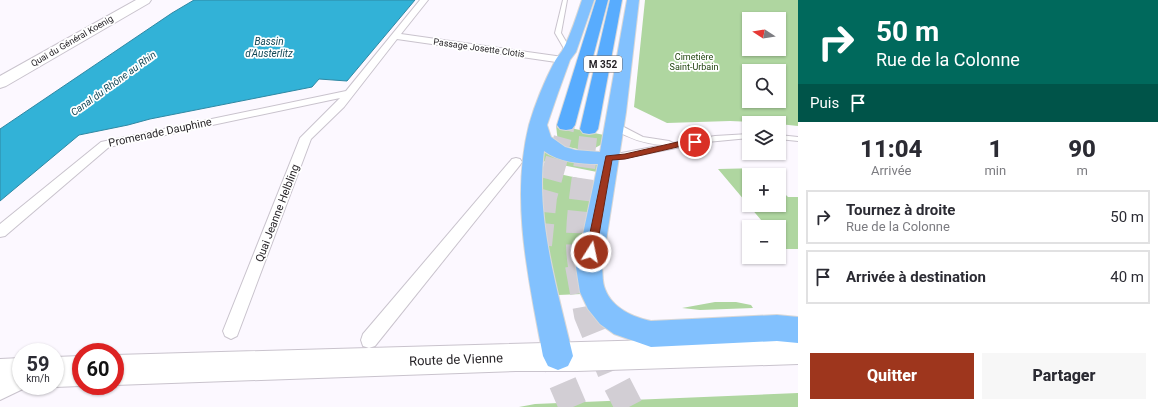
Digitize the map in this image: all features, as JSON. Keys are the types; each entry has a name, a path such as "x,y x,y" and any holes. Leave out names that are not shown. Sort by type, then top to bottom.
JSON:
{"highway":[{"name":"M 352","path":"566,125 602,0"},
{"name":"M 352","path":"589,129 616,0"}],"main road":[{"name":"Quai du Général Koenig","path":"0,83 146,0"},
{"path":"558,356 533,228 531,189 532,164 538,124 588,0"},
{"path":"633,0 615,126 589,267 593,291 605,310 615,321 634,330 651,334 777,328 798,330"},
{"path":"538,124 541,136 545,143 559,151 580,157 609,158"},
{"name":"Route de Vienne","path":"124,370 798,350"},
{"path":"0,374 12,373"}],"street":[{"name":"Quai Jeanne Helbling","path":"232,332 306,138 340,105 424,0"},
{"name":"Passage Josette Clotis","path":"395,36 566,56"},
{"name":"Promenade Dauphine","path":"0,232 104,144 350,93"},
{"path":"369,340 516,162"}],"lane":[{"path":"565,0 558,33 566,56"},
{"path":"615,126 631,137 641,140 682,144"},
{"path":"609,158 625,157 682,144 728,136 742,136"},
{"path":"786,138 798,139"},
{"path":"0,394 12,388"}],"green space":[{"name":"Cimetière Saint-Urbain","path":"645,0 798,0 798,126 786,125 786,116 742,116 742,121 667,123 634,107"},
{"path":"556,125 604,135 603,143 587,149 575,149 563,145 558,143"},
{"path":"543,148 600,160 597,172 542,161"},
{"path":"742,168 742,197 718,169"},
{"path":"541,170 596,182 582,294 558,295 543,231"},
{"path":"786,195 788,197 798,197 798,249 786,249 786,220 761,220 754,212 786,212"},
{"path":"715,302 736,302 751,305 753,308 700,310 682,308"},
{"path":"798,393 798,407 519,407 535,404"}],"water":[{"name":"Bassin d'Austerlitz","path":"194,0 415,0 347,81 319,79 312,87 150,119 79,135 0,201 0,129 172,13"}],"tunnel":[{"path":"558,155 566,125"},
{"path":"586,155 589,129"},
{"path":"541,245 546,197 558,154"},
{"path":"579,266 577,239 580,195 586,154"},
{"path":"579,265 588,315 613,376 629,407"},
{"path":"553,342 561,379 573,407"}],"route":[{"path":"591,252 609,158 625,157 695,142"}],"water label":[{"name":"Canal du Rhône au Rhin","path":"113,83"}]}
